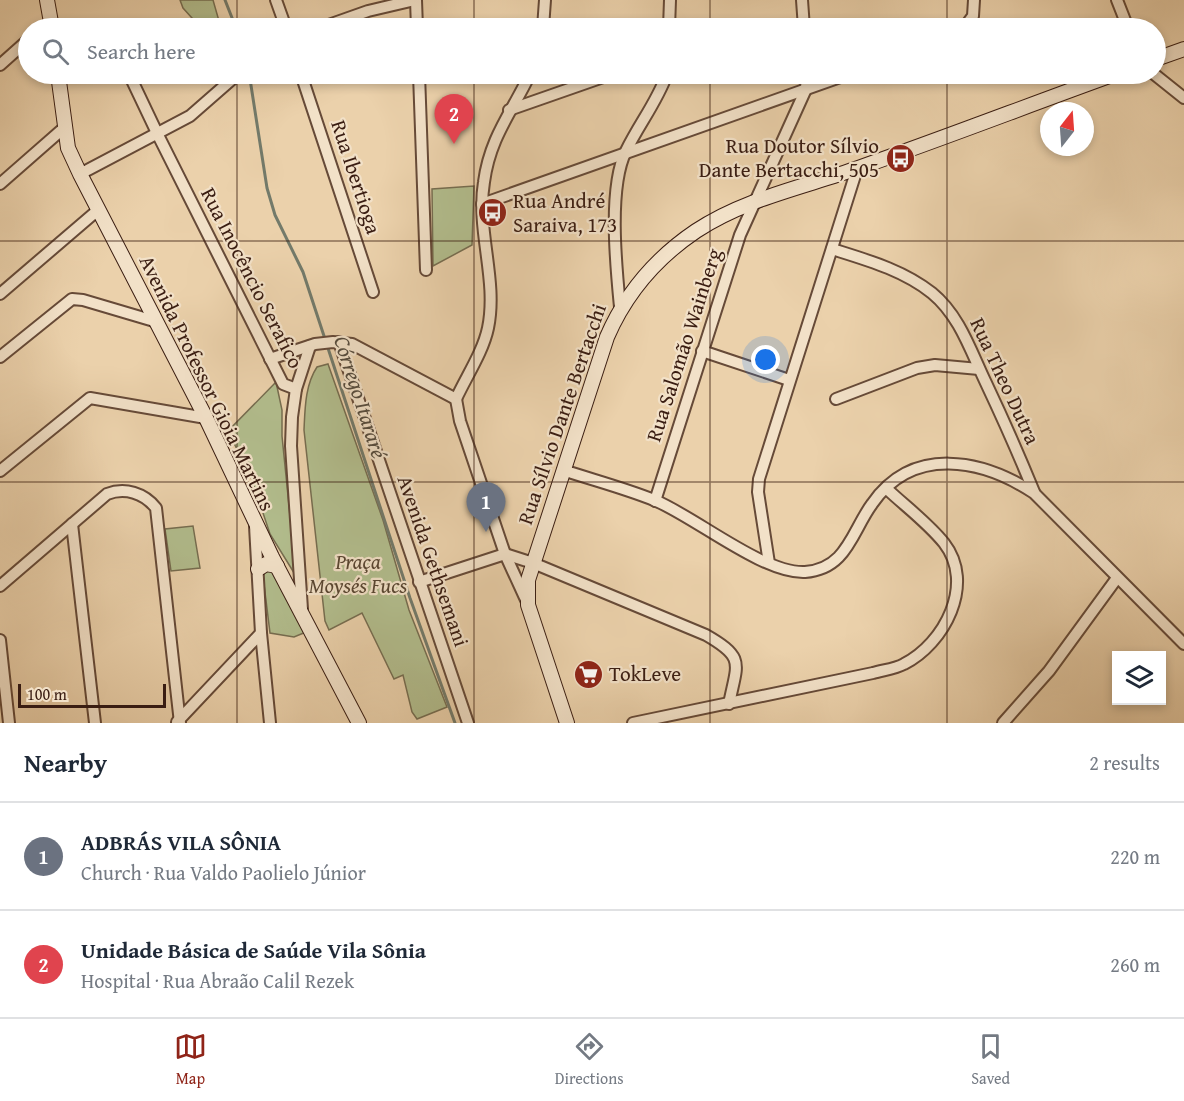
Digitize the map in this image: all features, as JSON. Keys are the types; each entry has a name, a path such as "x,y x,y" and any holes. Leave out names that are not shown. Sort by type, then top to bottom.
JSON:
{"street":[{"path":"47,0 48,18"},
{"path":"276,0 282,18"},
{"path":"348,18 416,0 417,18"},
{"path":"544,18 545,0"},
{"path":"669,18 670,0"},
{"path":"802,0 803,18"},
{"path":"972,18 974,0"},
{"path":"1117,0 1124,18"},
{"path":"0,65 18,49"},
{"path":"1166,55 1184,49"},
{"name":"Avenida Professor Gioia Martins","path":"59,84 68,147 80,174 206,418 255,523 261,633 270,723"},
{"name":"Rua Inocêncio Serafico","path":"134,84 270,359 284,384 296,389 291,446 302,610"},
{"path":"80,174 158,135 190,116 227,84"},
{"name":"Rua Ibertioga","path":"304,84 373,292"},
{"path":"419,84 426,270"},
{"path":"524,84 509,110 489,156 482,204 491,303 488,330 456,399 460,421 505,554 528,605"},
{"path":"509,110 583,84"},
{"path":"620,307 617,273 616,192 625,152 660,95 664,84"},
{"path":"806,84 806,89"},
{"path":"482,204 820,84"},
{"name":"Rua Sílvio Dante Bertacchi","path":"567,723 528,605 528,580 607,337 620,307 641,279 680,242 724,214 857,169 1088,84"},
{"path":"1166,84 1184,98"},
{"name":"Rua Salomão Wainberg","path":"656,501 740,235 806,89"},
{"path":"0,184 65,128"},
{"path":"769,563 758,492 759,479 857,169"},
{"path":"0,294 98,210"},
{"name":"Rua Theo Dutra","path":"832,249 878,263 916,282 933,294 959,325 1034,493"},
{"path":"0,357 72,299 83,300 154,321"},
{"path":"270,359 313,345 336,342 352,344 456,399"},
{"name":"Avenida Gethsemani","path":"336,342 468,723"},
{"path":"296,389 313,345"},
{"path":"297,349 304,364"},
{"path":"702,351 789,380"},
{"path":"836,399 917,368 935,364 979,369"},
{"path":"0,471 90,398 206,418"},
{"path":"563,470 656,501 769,563 806,572 833,561 846,550 872,503 887,489 913,471 932,465 950,463 976,465 1015,480 1034,493 1184,644"},
{"path":"633,723 729,704 903,664 922,652 944,628 956,596 955,568 945,544 887,489"},
{"path":"0,586 107,494 118,490 135,493 156,508 179,722"},
{"path":"255,523 358,722"},
{"path":"72,524 95,723"},
{"path":"419,582 505,554 533,563 706,635 729,648 736,664 729,704"},
{"path":"258,569 267,564 300,580"},
{"path":"1003,723 1049,670 1117,578"},
{"path":"179,722 261,633"},
{"path":"0,640 9,723"}],"green space":[{"path":"180,0 213,0 218,18 192,18 183,8"},
{"path":"474,186 472,245 433,266 432,189"},
{"name":"Praça Moysés Fucs","path":"328,364 383,520 409,610 447,707 417,719 412,712 403,675 394,679 362,613 329,630 325,621 304,430 306,397 310,381 317,367"},
{"path":"276,382 282,410 282,436 296,576 270,534 252,480 228,431"},
{"path":"193,526 200,568 171,571 165,529"},
{"path":"267,569 276,571 306,632 294,637 270,633 263,576"}],"waterway":[{"name":"Córrego Itararé","path":"225,0 232,18"},
{"name":"Córrego Itararé","path":"251,84 267,188 275,215 303,272 410,598 455,723"}],"place":[{"name":"Unidade Básica de Saúde Vila Sônia","path":"454,144"},
{"name":"Rua Doutor Sílvio Dante Bertacchi, 505","path":"900,158"},
{"name":"Rua André Saraiva, 173","path":"492,213"},
{"name":"ADBRÁS VILA SÔNIA","path":"486,532"},
{"name":"TokLeve","path":"588,674"}]}
